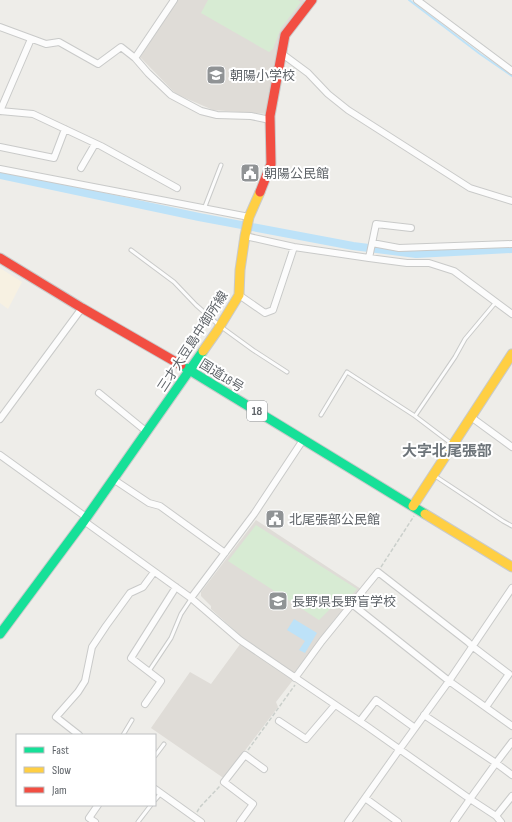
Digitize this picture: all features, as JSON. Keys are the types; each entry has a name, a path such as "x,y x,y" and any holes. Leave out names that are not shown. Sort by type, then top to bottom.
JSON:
{"main road":[{"name":"三才大豆島中御所線","path":"0,634 114,479 220,326 239,295 240,270 249,217 271,164 270,116 285,34 311,0"},
{"name":"国道18号","path":"0,258 82,308 190,370 512,566"},
{"path":"415,508 433,475 512,354"}],"street":[{"path":"135,58 174,0"},
{"path":"417,0 512,70"},
{"path":"0,27 46,44 59,42 98,64 121,46 135,58 171,95 201,111 217,115 251,116 270,120"},
{"path":"31,39 0,111 33,114 95,144 177,188"},
{"path":"281,53 308,73 328,94 348,110 470,188 512,201"},
{"path":"0,147 54,158 65,129"},
{"path":"81,168 95,144"},
{"path":"0,169 249,217"},
{"path":"370,256 376,224 412,228"},
{"path":"245,236 294,247 370,256 408,263 429,263 443,267 454,271 512,314"},
{"path":"372,244 399,248 512,244"},
{"path":"239,295 265,313 273,310 294,247"},
{"path":"0,419 82,308"},
{"path":"100,393 147,432"},
{"path":"471,417 512,447"},
{"path":"191,598 254,514 303,440"},
{"path":"0,455 154,572 191,598 240,640 360,721 399,750 496,816 501,822"},
{"path":"114,479 149,503 160,506 225,553"},
{"path":"78,734 56,717 78,692 85,681 92,647 106,626 130,594 143,587 154,572"},
{"path":"297,679 322,641 378,572 510,674 486,707"},
{"path":"145,704 161,681 131,658 176,587"},
{"path":"348,822 449,681 512,588"},
{"path":"352,604 449,681 512,726"},
{"path":"360,721 376,700 415,728"},
{"path":"279,721 306,739 335,705"},
{"path":"424,715 512,775"},
{"path":"454,822 512,742"},
{"path":"241,822 253,804 224,782 245,755 264,769"},
{"path":"158,791 192,819 202,822"},
{"path":"496,816 512,796"},
{"path":"365,798 398,822"},
{"path":"95,822 89,818 97,806"}],"lane":[{"path":"204,208 221,165"},
{"path":"131,250 174,282 196,305 220,326 287,372"},
{"path":"415,416 455,357 465,339 496,302"},
{"path":"321,415 347,372 415,416 453,445"},
{"path":"433,475 512,526"},
{"path":"149,671 171,638 181,614 191,598"},
{"path":"124,734 132,720"},
{"path":"156,755 164,744"},
{"path":"138,822 150,806"}],"path":[{"path":"378,572 415,508"},
{"path":"245,755 297,679"},
{"path":"192,819 200,807 224,782"}],"shaded area":[{"name":"朝陽小学校","path":"177,0 303,0 307,2 283,34 267,114 213,110 176,94 140,57"},
{"path":"0,268 22,282 8,309 0,303"},
{"name":"長野県長野盲学校","path":"256,520 361,589 334,620 294,673 242,637 211,609 211,606 201,596 201,592"},
{"path":"241,643 293,680 276,702 278,707 225,777 222,777 151,728 190,672 211,684"}],"green space":[{"path":"208,0 298,0 301,2 281,28 273,49 269,52 201,13"},
{"path":"256,525 357,589 340,608 330,609 319,620 228,561"}],"water":[{"path":"294,619 317,633 305,653 299,650 305,641 287,630"}],"waterway":[{"path":"409,0 480,54 512,76"},
{"path":"0,175 199,217 353,246 416,254 512,249"}],"traffic: fast":[{"path":"0,634 84,521 203,351"},
{"path":"181,365 425,514"}],"traffic: slow":[{"path":"203,351 239,295 240,270 245,236 249,217 260,192"},
{"path":"413,506 512,354"},
{"path":"425,514 512,567"}],"traffic: jam":[{"path":"260,192 271,164 270,116 285,35 312,0"},
{"path":"0,258 82,308 181,365"}],"place":[{"name":"朝陽小学校","path":"216,75"},
{"name":"朝陽公民館","path":"250,173"},
{"name":"北尾張部公民館","path":"275,519"},
{"name":"長野県長野盲学校","path":"278,601"}],"district":[{"name":"大字北尾張部","path":"447,451"}]}
